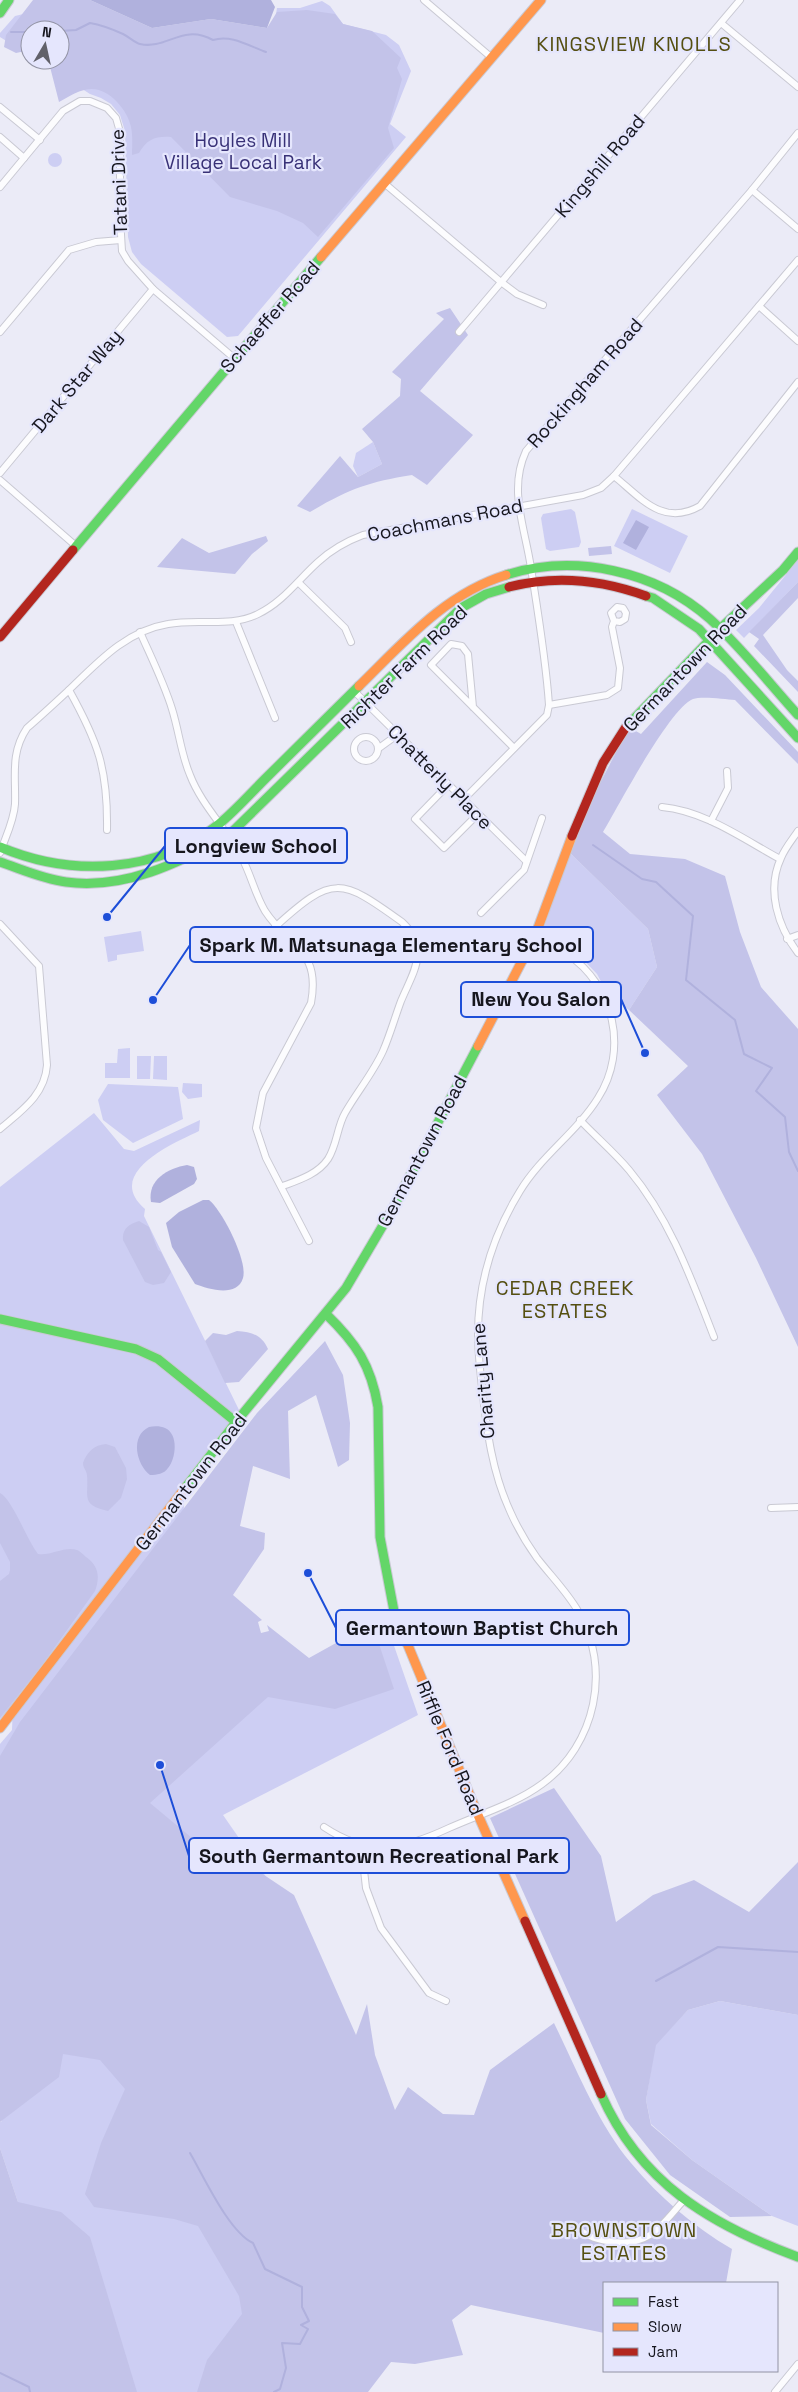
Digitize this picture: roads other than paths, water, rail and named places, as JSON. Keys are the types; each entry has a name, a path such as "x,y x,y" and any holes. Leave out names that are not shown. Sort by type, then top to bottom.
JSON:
{"main road":[{"path":"0,13 9,0"},
{"name":"Schaeffer Road","path":"0,637 234,358 542,0"},
{"name":"Germantown Road","path":"0,1728 236,1422 346,1288 392,1210 535,936 583,808 613,745 626,726 720,629 783,570 798,552"},
{"name":"Richter Farm Road","path":"1,849 26,858 53,864 103,867 147,860 186,845 219,824 427,619 445,604 463,592 497,577 531,568 570,566 606,569 638,576 672,592 697,609 720,629 798,715"},
{"name":"Richter Farm Road","path":"0,862 31,873 66,882 106,882 150,873 191,856 228,836 461,608 486,594 511,586 533,582 564,580 624,588 653,598 693,624 798,738"},
{"name":"Riffle Ford Road","path":"326,1314 358,1348 372,1377 378,1407 380,1537 394,1611 478,1815 609,2113 620,2133 651,2174 683,2201 712,2221 734,2232 798,2257"},
{"path":"0,1319 136,1349 158,1359 236,1422"}],"street":[{"path":"424,0 492,58"},
{"name":"Kingshill Road","path":"459,332 740,0"},
{"path":"721,23 798,87"},
{"name":"Tatani Drive","path":"0,187 63,111 80,101 99,104 112,113 119,125 120,132 122,251 128,261 153,289 234,358"},
{"path":"0,107 40,140"},
{"name":"Rockingham Road","path":"550,706 531,568 519,506 518,468 526,451 752,190 798,133"},
{"path":"0,137 24,158"},
{"path":"384,184 501,282 517,294 543,305"},
{"path":"752,190 798,229"},
{"path":"0,332 69,250 96,242 121,240"},
{"name":"Coachmans Road","path":"1,849 12,821 15,805 14,764 20,738 26,728 106,654 140,632 168,624 236,622 271,607 299,583 318,561 345,542 363,535 583,495 601,488 614,476 798,260"},
{"name":"Dark Star Way","path":"0,473 153,289"},
{"path":"759,306 798,341"},
{"path":"614,476 654,508 673,515 688,513 700,506 798,382"},
{"path":"0,480 76,546"},
{"path":"299,583 345,628 351,642"},
{"path":"463,800 547,715 550,706 607,695 618,688 620,668 612,627 614,620"},
{"path":"236,622 275,718"},
{"path":"140,632 172,707 190,777 207,808 242,859 255,890 276,926 297,946 309,961 314,987 311,1003 263,1093 256,1128 259,1141 310,1241"},
{"path":"473,707 468,654 462,646 451,644 430,665 514,748"},
{"path":"69,690 98,748 107,790 107,830"},
{"name":"Chatterly Place","path":"354,691 526,861"},
{"path":"379,748 397,734"},
{"path":"711,821 728,788 728,771"},
{"path":"448,785 416,819 444,848 478,814"},
{"path":"662,807 681,809 711,821 780,859"},
{"path":"481,913 524,870 542,818"},
{"path":"798,831 780,859 774,897 776,914 787,939 798,953"},
{"path":"276,926 300,904 322,891 334,887 347,888 382,908 406,925 415,940 418,954 417,969 402,999 383,1052 344,1114 328,1159 315,1172 283,1186"},
{"path":"0,924 39,966 47,1066 45,1079 35,1097 0,1129"},
{"path":"787,939 798,935"},
{"name":"Charity Lane","path":"324,1827 342,1839 366,1846 388,1848 409,1844 528,1793 545,1782 565,1763 583,1735 592,1716 596,1692 594,1652 587,1628 570,1598 534,1554 510,1511 497,1478 488,1443 478,1346 478,1313 485,1267 502,1222 522,1187 598,1099 612,1065 614,1041 611,1013 604,995 588,971 568,954 535,936"},
{"path":"580,1120 629,1170 658,1211 685,1262 714,1337"},
{"path":"772,1508 798,1507"},
{"path":"366,1846 364,1870 366,1888 382,1928 429,1993 446,2001"},
{"path":"577,2228 584,2234 602,2240 628,2243 637,2242 656,2232 683,2201"},
{"path":"775,2392 798,2364"}],"waterway":[{"path":"70,30 76,30 90,23 115,30 140,44 150,45 192,34 213,40 226,38 266,52"},
{"path":"11,32 20,32"},
{"path":"593,845 642,879 656,882 693,916 686,980 735,1020 744,1054 772,1068 756,1091 785,1117 789,1152 798,1171"},
{"path":"656,1981 718,1947 798,1952"},
{"path":"190,2153 226,2216 235,2228 253,2243 265,2269 302,2287 302,2307 309,2321 301,2325 308,2329 300,2344 282,2343 286,2368 280,2389 274,2392"},
{"path":"0,2373 29,2387 30,2392"}],"place":[{"name":"Longview School","path":"107,917"},
{"name":"Spark M. Matsunaga Elementary School","path":"153,1000"},
{"name":"New You Salon","path":"645,1053"},
{"name":"Germantown Baptist Church","path":"308,1573"},
{"name":"South Germantown Recreational Park","path":"160,1765"}],"district":[{"name":"KINGSVIEW KNOLLS","path":"634,44"},
{"name":"CEDAR CREEK ESTATES","path":"565,1300"},
{"name":"BROWNSTOWN ESTATES","path":"624,2242"}],"park label":[{"name":"Hoyles Mill Village Local Park","path":"243,151"}]}
